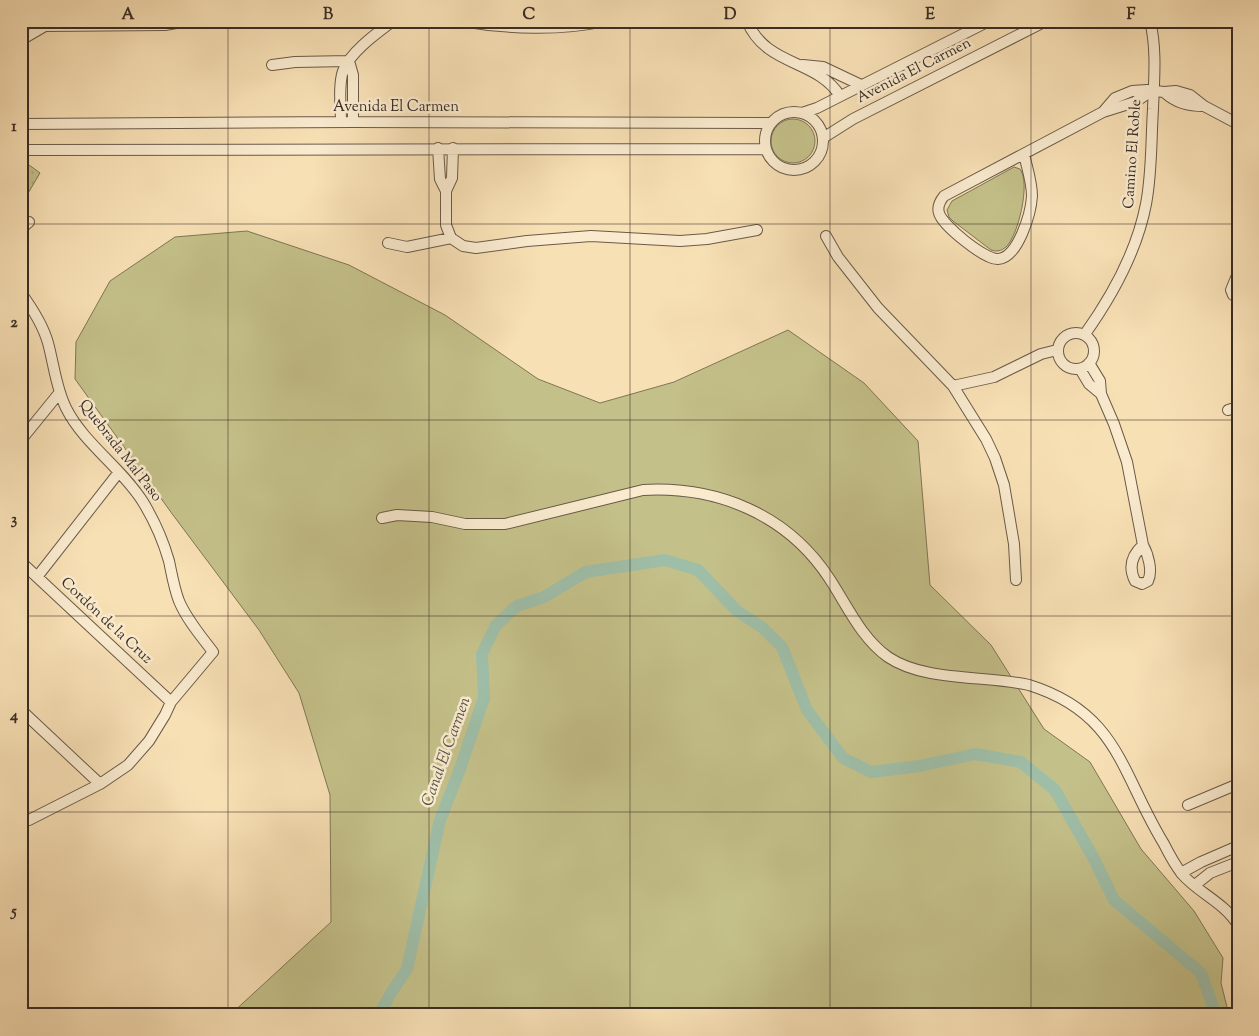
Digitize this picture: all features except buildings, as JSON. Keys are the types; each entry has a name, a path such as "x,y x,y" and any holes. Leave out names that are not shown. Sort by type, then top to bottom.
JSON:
{"street":[{"path":"21,40 49,24 174,25 187,21"},
{"path":"341,122 342,76 348,61 367,42 393,21"},
{"path":"462,21 506,27 566,26 605,21"},
{"path":"747,21 758,38 769,50 829,82 840,96"},
{"name":"Avenida El Carmen","path":"802,113 817,108 989,21"},
{"name":"Avenida El Carmen","path":"823,138 853,118 1046,21"},
{"name":"Camino El Roble","path":"1085,334 1121,274 1132,250 1142,222 1149,191 1158,91 1150,21"},
{"path":"272,64 348,61"},
{"path":"348,61 353,75 353,122"},
{"path":"799,65 823,67 861,85"},
{"path":"1024,154 1032,194 1029,214 1019,241 1011,252 1004,258 991,259 973,248 943,220 938,211 940,203 948,194 1102,112 1110,102 1123,94 1140,90 1158,91 1176,101 1192,106 1204,106 1238,124"},
{"path":"788,112 802,113 811,117 818,124 823,138 822,149 818,159 809,166 799,170 788,170 778,166 770,159 765,149 765,135 771,123 778,116 788,112"},
{"name":"Avenida El Carmen","path":"21,124 341,122 771,123"},
{"path":"438,148 440,179 446,191"},
{"path":"453,148 452,178 446,191 446,225 451,238 458,244 476,248 527,241 590,236 680,241 707,239 757,230"},
{"path":"21,150 765,149"},
{"path":"21,230 29,222"},
{"path":"826,236 838,257 878,308 953,386 986,439 1000,471 1006,497 1014,544 1016,580"},
{"path":"388,243 407,247 451,238"},
{"path":"1238,273 1231,290 1233,295 1238,298"},
{"name":"Quebrada Mal Paso","path":"21,293 32,308 44,331 60,392 67,410 87,438 133,488 152,517 165,548 175,590 185,614 213,652 171,702"},
{"path":"1069,333 1085,334 1092,342 1094,348 1089,363 1080,369 1064,365 1058,356 1057,350 1061,340 1069,333"},
{"path":"953,386 994,377 1041,354 1057,350"},
{"path":"1089,363 1100,381 1101,394 1127,462 1143,544"},
{"path":"1080,369 1089,384 1101,394"},
{"path":"21,440 60,392"},
{"path":"37,577 119,472"},
{"path":"382,518 397,515 432,517 465,524 504,524 643,490 660,489 677,489 711,494 743,506 776,524 805,548 829,577 868,637 880,650 897,662 919,671 1028,685 1054,694 1078,708 1090,718 1117,751 1149,819 1181,873 1222,905 1238,925"},
{"name":"Cordón de la Cruz","path":"21,562 171,702"},
{"path":"29,820 114,775 140,753 158,729 171,702"},
{"path":"21,710 100,784"},
{"path":"1188,805 1238,784"},
{"path":"1181,873 1238,846"},
{"path":"1194,885 1210,873 1238,862"}],"path":[{"path":"852,1015 874,1008 904,1015"}],"shaded area":[{"path":"793,119 805,123 811,129 815,141 811,153 805,159 793,163 781,159 775,153 771,141 775,129 781,123"},
{"path":"21,162 25,162 40,173 21,205"},
{"path":"1014,167 1020,169 1024,186 1024,197 1019,221 1006,247 993,251 953,221 949,217 947,210 952,201"},
{"path":"247,231 349,265 445,315 538,379 600,403 674,382 788,330 864,383 918,441 930,585 991,645 1044,729 1090,762 1141,849 1194,911 1223,958 1221,983 1229,1015 230,1015 331,922 330,795 299,693 259,630 75,379 76,342 110,281 175,237"}],"waterway":[{"name":"Canal El Carmen","path":"379,1015 407,969 440,820 460,769 484,698 482,654 496,625 517,606 544,597 586,572 665,560 698,570 737,611 763,628 782,647 807,710 843,758 871,772 920,766 975,754 1021,762 1055,790 1093,857 1114,900 1201,973 1216,1015"}]}
